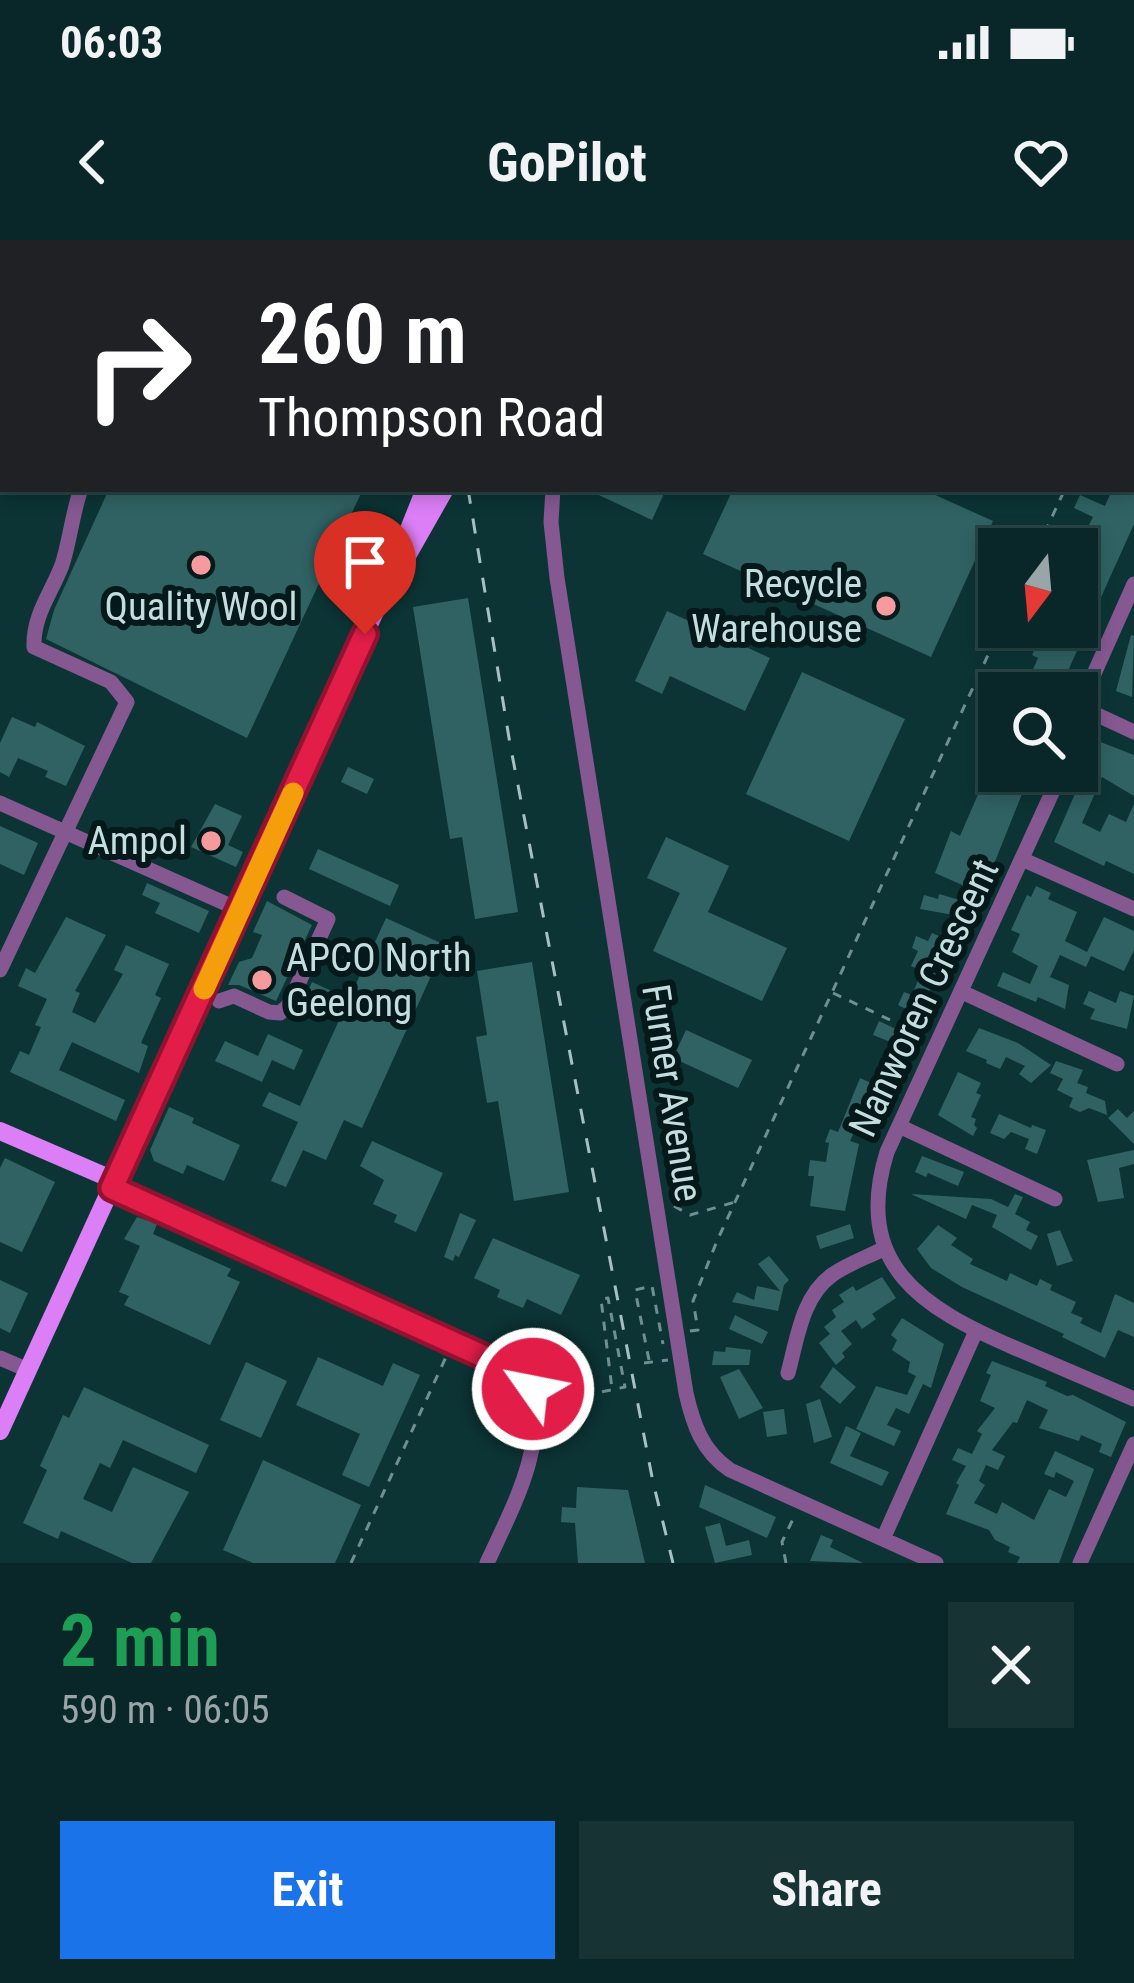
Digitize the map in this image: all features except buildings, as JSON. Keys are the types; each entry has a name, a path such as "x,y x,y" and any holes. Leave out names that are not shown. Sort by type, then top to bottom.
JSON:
{"main road":[{"path":"0,1431 384,592 424,492"},
{"path":"384,592 444,492"},
{"path":"0,1131 114,1184"}],"street":[{"path":"1,966 127,702 111,682 34,647 33,626 63,562 80,492"},
{"name":"Furner Avenue","path":"553,492 551,534 560,598 692,1418 708,1451 725,1467 936,1563"},
{"path":"1095,672 1134,584"},
{"path":"1098,717 1134,732"},
{"name":"Nanworen Crescent","path":"885,1248 879,1231 879,1178 1053,792"},
{"path":"0,803 240,910"},
{"path":"1024,860 1134,909"},
{"path":"219,1001 234,996 269,1012 288,1006 328,919 284,897"},
{"path":"962,992 1117,1064"},
{"path":"899,1126 1055,1199"},
{"path":"114,1184 531,1378 535,1403 532,1459 487,1563"},
{"path":"788,1373 815,1291 832,1274 885,1248 903,1282 947,1316 1134,1399"},
{"path":"883,1539 976,1331"},
{"path":"0,1358 28,1370"},
{"path":"1081,1563 1130,1469 1134,1444"}],"path":[{"path":"1047,528 1064,492"},
{"path":"685,1332 698,1330 693,1301 735,1202 991,648"},
{"path":"833,993 924,1036"},
{"path":"674,1206 690,1215 735,1202"},
{"path":"652,1286 667,1358 647,1363 635,1290 652,1286"},
{"path":"535,1403 625,1387 608,1298 601,1299 612,1389"},
{"path":"351,1563 446,1355"},
{"path":"786,1563 782,1543 794,1516"}],"railway":[{"path":"468,492 510,744 653,1482 673,1563"}],"slow traffic":[{"path":"204,989 293,793"}],"place":[{"name":"Quality Wool","path":"201,565"},
{"name":"Recycle Warehouse","path":"886,606"},
{"name":"Ampol","path":"211,841"},
{"name":"APCO North Geelong","path":"262,980"}],"route":[{"path":"365,634 112,1188 531,1378 533,1389"}]}
